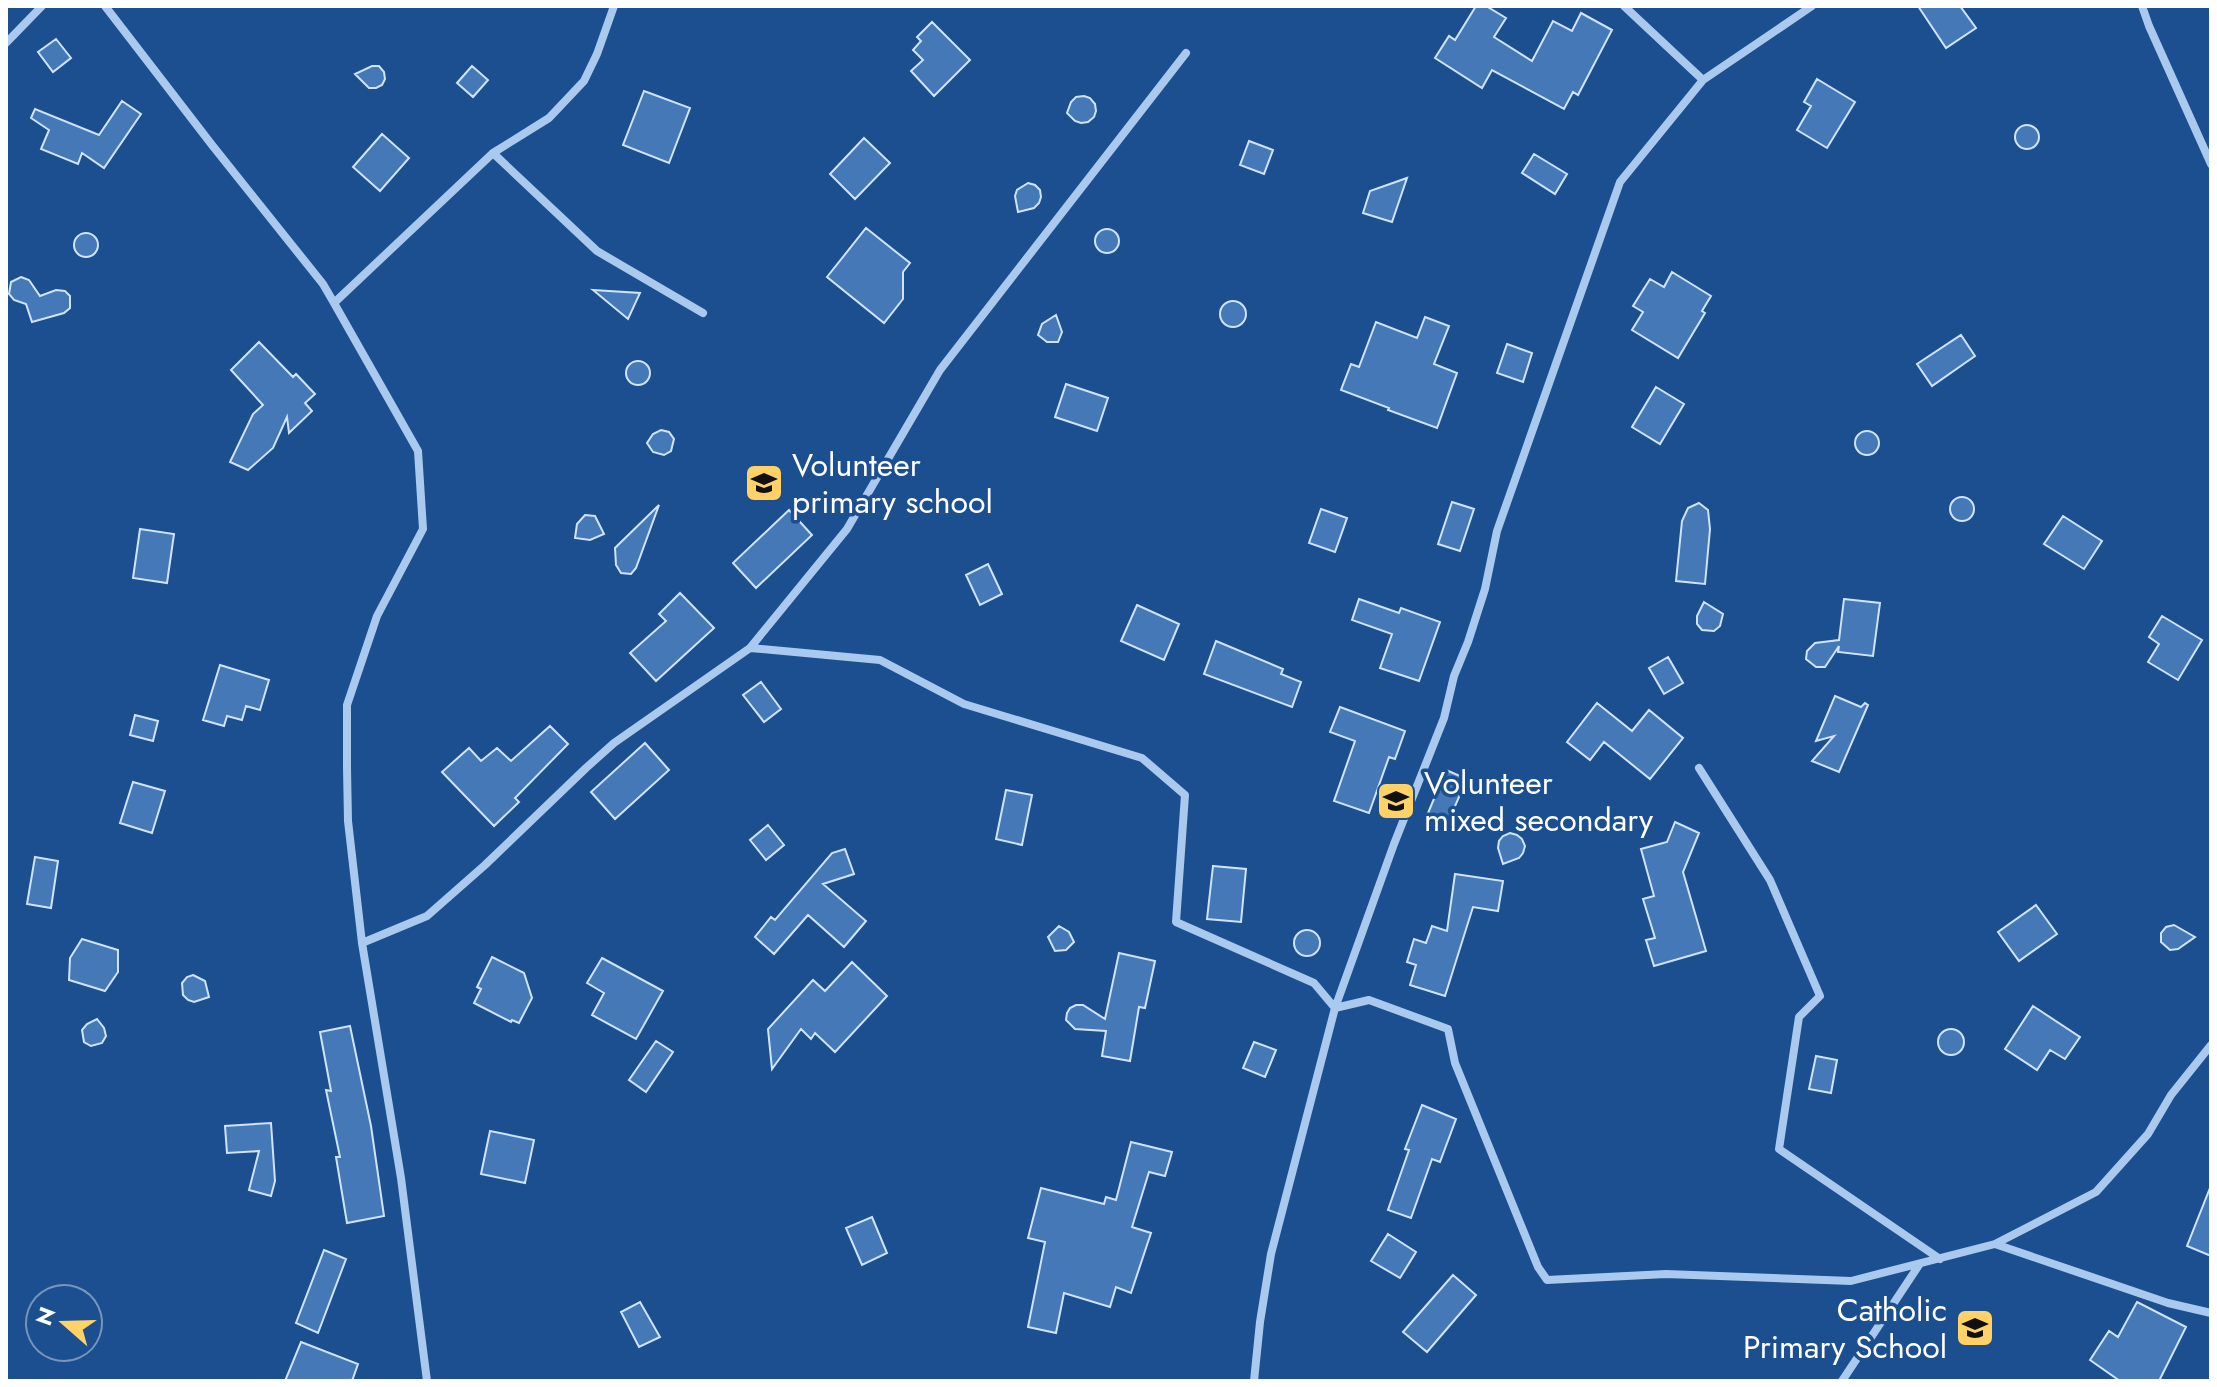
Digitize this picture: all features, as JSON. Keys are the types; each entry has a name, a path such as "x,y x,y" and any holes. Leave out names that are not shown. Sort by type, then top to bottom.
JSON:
{"street":[{"path":"6,43 42,6"},
{"path":"105,6 323,284 418,451 423,529 377,616 347,705 348,821 362,943 401,1178 427,1381"},
{"path":"334,303 493,153 549,118 584,81 614,6"},
{"path":"1624,6 1703,80"},
{"path":"1254,1381 1271,1254 1335,1008 1394,844 1444,718 1454,676 1485,589 1497,531 1620,182 1703,80 1812,6"},
{"path":"2142,6 2211,164"},
{"path":"362,943 427,916 614,743 750,648 847,529 940,370 1186,53"},
{"path":"493,153 597,251 703,313"},
{"path":"750,648 880,660 964,704 1142,758 1185,795 1176,922 1314,983 1335,1008"},
{"path":"1699,768 1770,880 1820,996 1799,1017 1779,1149 1940,1259"},
{"path":"1335,1008 1369,1000 1448,1029 1455,1063 1538,1267 1547,1280 1666,1274 1851,1281 1995,1244 2096,1192 2148,1134 2171,1095 2211,1045"},
{"path":"1995,1244 2168,1303 2211,1313"},
{"path":"1842,1381 1919,1265"}],"building":[{"path":"1476,6 1486,6 1506,18 1494,37 1532,61 1553,21 1572,31 1581,13 1612,30 1578,95 1573,92 1564,109 1492,70 1482,88 1435,58 1449,36 1455,40"},
{"path":"1918,6 1960,6 1976,28 1946,48"},
{"path":"932,22 970,60 934,96 911,71 923,60 913,50 921,41 917,37"},
{"path":"56,39 71,58 53,72 38,52"},
{"path":"379,66 384,72 382,85 376,88 369,88 355,74"},
{"path":"472,66 488,80 473,97 457,83"},
{"path":"1817,79 1855,102 1827,148 1797,130 1811,106 1804,102"},
{"path":"644,91 690,108 669,163 623,145"},
{"path":"1084,96 1095,104 1096,111 1088,122 1081,123 1067,113 1076,97"},
{"path":"122,101 141,114 104,168 82,153 78,164 41,149 49,130 31,118 35,109 99,135"},
{"path":"2027,125 2036,128 2039,137 2036,146 2027,149 2018,146 2015,137 2018,128"},
{"path":"382,134 409,158 380,191 353,167"},
{"path":"864,138 890,163 855,199 830,174"},
{"path":"1249,141 1273,150 1264,174 1240,165"},
{"path":"1534,154 1567,174 1555,194 1522,173"},
{"path":"1407,178 1392,222 1363,213 1370,191"},
{"path":"1028,183 1040,190 1039,203 1034,208 1018,212 1017,190"},
{"path":"866,228 910,263 903,272 903,299 884,323 827,277"},
{"path":"1107,229 1115,233 1119,241 1115,249 1107,253 1099,249 1095,241 1099,233"},
{"path":"86,233 95,236 98,245 95,254 86,257 77,254 74,245 77,236"},
{"path":"1672,272 1711,296 1702,311 1705,313 1678,358 1632,330 1643,312 1633,306 1650,279 1664,287"},
{"path":"21,277 29,280 40,296 56,290 65,291 70,296 70,308 64,313 32,322 26,304 14,300 9,294 11,282"},
{"path":"593,290 640,293 628,319"},
{"path":"1233,301 1242,305 1246,314 1242,323 1233,327 1224,323 1220,314 1224,305"},
{"path":"1056,315 1062,332 1058,342 1047,342 1038,335 1042,324"},
{"path":"1425,317 1449,326 1434,364 1457,373 1437,428 1341,390 1351,364 1359,367 1376,322 1417,338"},
{"path":"1961,335 1975,356 1932,386 1917,364"},
{"path":"259,342 293,377 296,374 315,394 305,403 312,411 289,433 287,417 273,448 248,470 230,462 253,414 263,405 231,370"},
{"path":"1507,344 1532,353 1523,382 1497,373"},
{"path":"638,361 646,365 650,373 646,381 638,385 630,381 626,373 630,365"},
{"path":"1066,384 1108,398 1097,431 1055,417"},
{"path":"1656,387 1684,404 1660,444 1632,427"},
{"path":"661,430 669,432 674,439 671,451 664,455 653,452 647,443 653,434"},
{"path":"1867,431 1876,434 1879,443 1876,452 1867,455 1858,452 1855,443 1858,434"},
{"path":"1962,497 1971,500 1974,509 1971,518 1962,521 1953,518 1950,509 1953,500"},
{"path":"1452,502 1474,509 1460,551 1438,544"},
{"path":"1699,503 1708,510 1710,529 1705,584 1676,581 1682,521 1688,508"},
{"path":"659,505 636,568 631,574 621,573 616,565 615,548"},
{"path":"1321,509 1347,518 1335,552 1309,543"},
{"path":"789,510 812,535 756,588 733,563"},
{"path":"585,515 595,516 604,534 590,540 575,538 577,524"},
{"path":"2063,516 2102,541 2084,569 2044,544"},
{"path":"140,529 174,534 167,583 133,578"},
{"path":"988,564 1002,594 980,605 966,575"},
{"path":"680,593 714,628 656,681 630,653 666,621 659,614"},
{"path":"1359,599 1399,613 1401,608 1440,622 1419,681 1380,668 1392,634 1352,620"},
{"path":"1844,599 1880,603 1873,656 1838,652 1839,646 1825,667 1816,667 1806,659 1807,651 1815,643 1839,640"},
{"path":"1704,602 1723,614 1720,626 1714,631 1702,630 1697,624 1697,616"},
{"path":"1137,605 1179,624 1164,660 1121,641"},
{"path":"2162,616 2202,640 2178,680 2148,662 2159,644 2149,637"},
{"path":"1216,641 1283,669 1281,674 1301,682 1292,707 1204,674"},
{"path":"1668,657 1683,683 1664,694 1649,668"},
{"path":"220,665 269,680 260,710 246,706 242,720 227,716 224,726 203,720"},
{"path":"761,682 781,709 764,722 743,695"},
{"path":"1835,696 1861,707 1865,703 1868,705 1839,772 1812,761 1834,736 1816,741"},
{"path":"1597,703 1632,731 1649,710 1683,738 1650,779 1604,742 1590,760 1567,742"},
{"path":"1340,707 1405,731 1395,759 1389,757 1369,813 1334,801 1355,741 1330,732"},
{"path":"135,715 158,721 153,741 130,735"},
{"path":"550,726 568,744 515,798 519,802 494,826 442,772 469,748 481,761 497,748 511,761"},
{"path":"645,743 669,770 615,819 591,792"},
{"path":"1446,770 1467,779 1448,822 1428,813"},
{"path":"133,782 165,791 152,833 120,823"},
{"path":"1006,790 1032,795 1022,845 996,839"},
{"path":"1675,822 1699,833 1683,872 1706,951 1654,966 1646,940 1655,938 1643,899 1654,896 1641,849 1667,842"},
{"path":"768,825 784,845 766,860 750,840"},
{"path":"1510,833 1522,839 1525,846 1519,858 1503,864 1499,841"},
{"path":"845,849 854,874 823,884 866,921 844,947 808,915 774,954 755,937 771,917 775,920 832,853"},
{"path":"35,857 58,861 51,908 27,904"},
{"path":"1213,866 1246,869 1241,922 1207,919"},
{"path":"1455,874 1503,881 1498,911 1473,907 1445,996 1410,985 1416,965 1407,962 1414,939 1426,943 1432,926 1447,931"},
{"path":"2036,905 2057,934 2019,961 1998,932"},
{"path":"2174,925 2195,937 2178,949 2170,950 2161,942 2161,933 2166,927"},
{"path":"1059,926 1069,932 1074,942 1066,950 1055,951 1048,937"},
{"path":"1307,930 1316,934 1320,943 1316,952 1307,956 1298,952 1294,943 1298,934"},
{"path":"82,939 118,950 118,972 105,991 69,980 70,958"},
{"path":"1119,953 1155,961 1145,1008 1139,1007 1130,1061 1102,1056 1106,1031 1075,1029 1066,1020 1070,1008 1076,1005 1083,1005 1105,1019"},
{"path":"492,957 524,973 532,998 519,1023 474,1003 481,989 477,987"},
{"path":"602,958 663,991 636,1039 592,1015 604,993 587,983"},
{"path":"852,962 887,996 835,1052 815,1033 811,1039 801,1029 772,1069 768,1029 813,980 825,991"},
{"path":"193,975 205,981 209,997 194,1002 183,995 182,983"},
{"path":"2033,1006 2080,1037 2065,1059 2050,1050 2037,1070 2005,1049"},
{"path":"97,1019 106,1036 102,1043 91,1046 84,1042 82,1030"},
{"path":"350,1026 371,1126 384,1216 347,1223 336,1157 340,1157 326,1090 331,1091 320,1032"},
{"path":"1951,1029 1960,1033 1964,1042 1960,1051 1951,1055 1942,1051 1938,1042 1942,1033"},
{"path":"656,1041 673,1052 646,1092 629,1080"},
{"path":"1254,1042 1276,1050 1265,1077 1243,1068"},
{"path":"1816,1056 1837,1060 1831,1093 1809,1089"},
{"path":"1422,1105 1456,1119 1440,1162 1432,1159 1411,1218 1388,1210 1409,1150 1405,1149"},
{"path":"271,1123 275,1181 271,1196 249,1190 259,1151 227,1153 225,1126"},
{"path":"490,1131 534,1140 525,1183 481,1174"},
{"path":"1131,1142 1172,1152 1165,1176 1149,1172 1132,1227 1151,1233 1131,1293 1116,1287 1110,1307 1064,1293 1056,1333 1028,1327 1045,1242 1028,1238 1041,1188 1104,1204 1106,1197 1116,1200"},
{"path":"2211,1188 2211,1256 2187,1246"},
{"path":"872,1217 887,1253 862,1265 846,1228"},
{"path":"1388,1234 1416,1252 1400,1278 1371,1261"},
{"path":"324,1250 346,1259 318,1333 296,1323"},
{"path":"1453,1275 1476,1295 1427,1352 1403,1332"},
{"path":"640,1302 660,1337 639,1347 621,1312"},
{"path":"2137,1302 2186,1327 2159,1381 2120,1381 2090,1360 2109,1331 2118,1337"},
{"path":"301,1342 358,1364 352,1381 285,1381"}],"place":[{"name":"Volunteer primary school","path":"764,483"},
{"name":"Volunteer mixed secondary","path":"1396,801"},
{"name":"Catholic Primary School","path":"1975,1328"}]}
